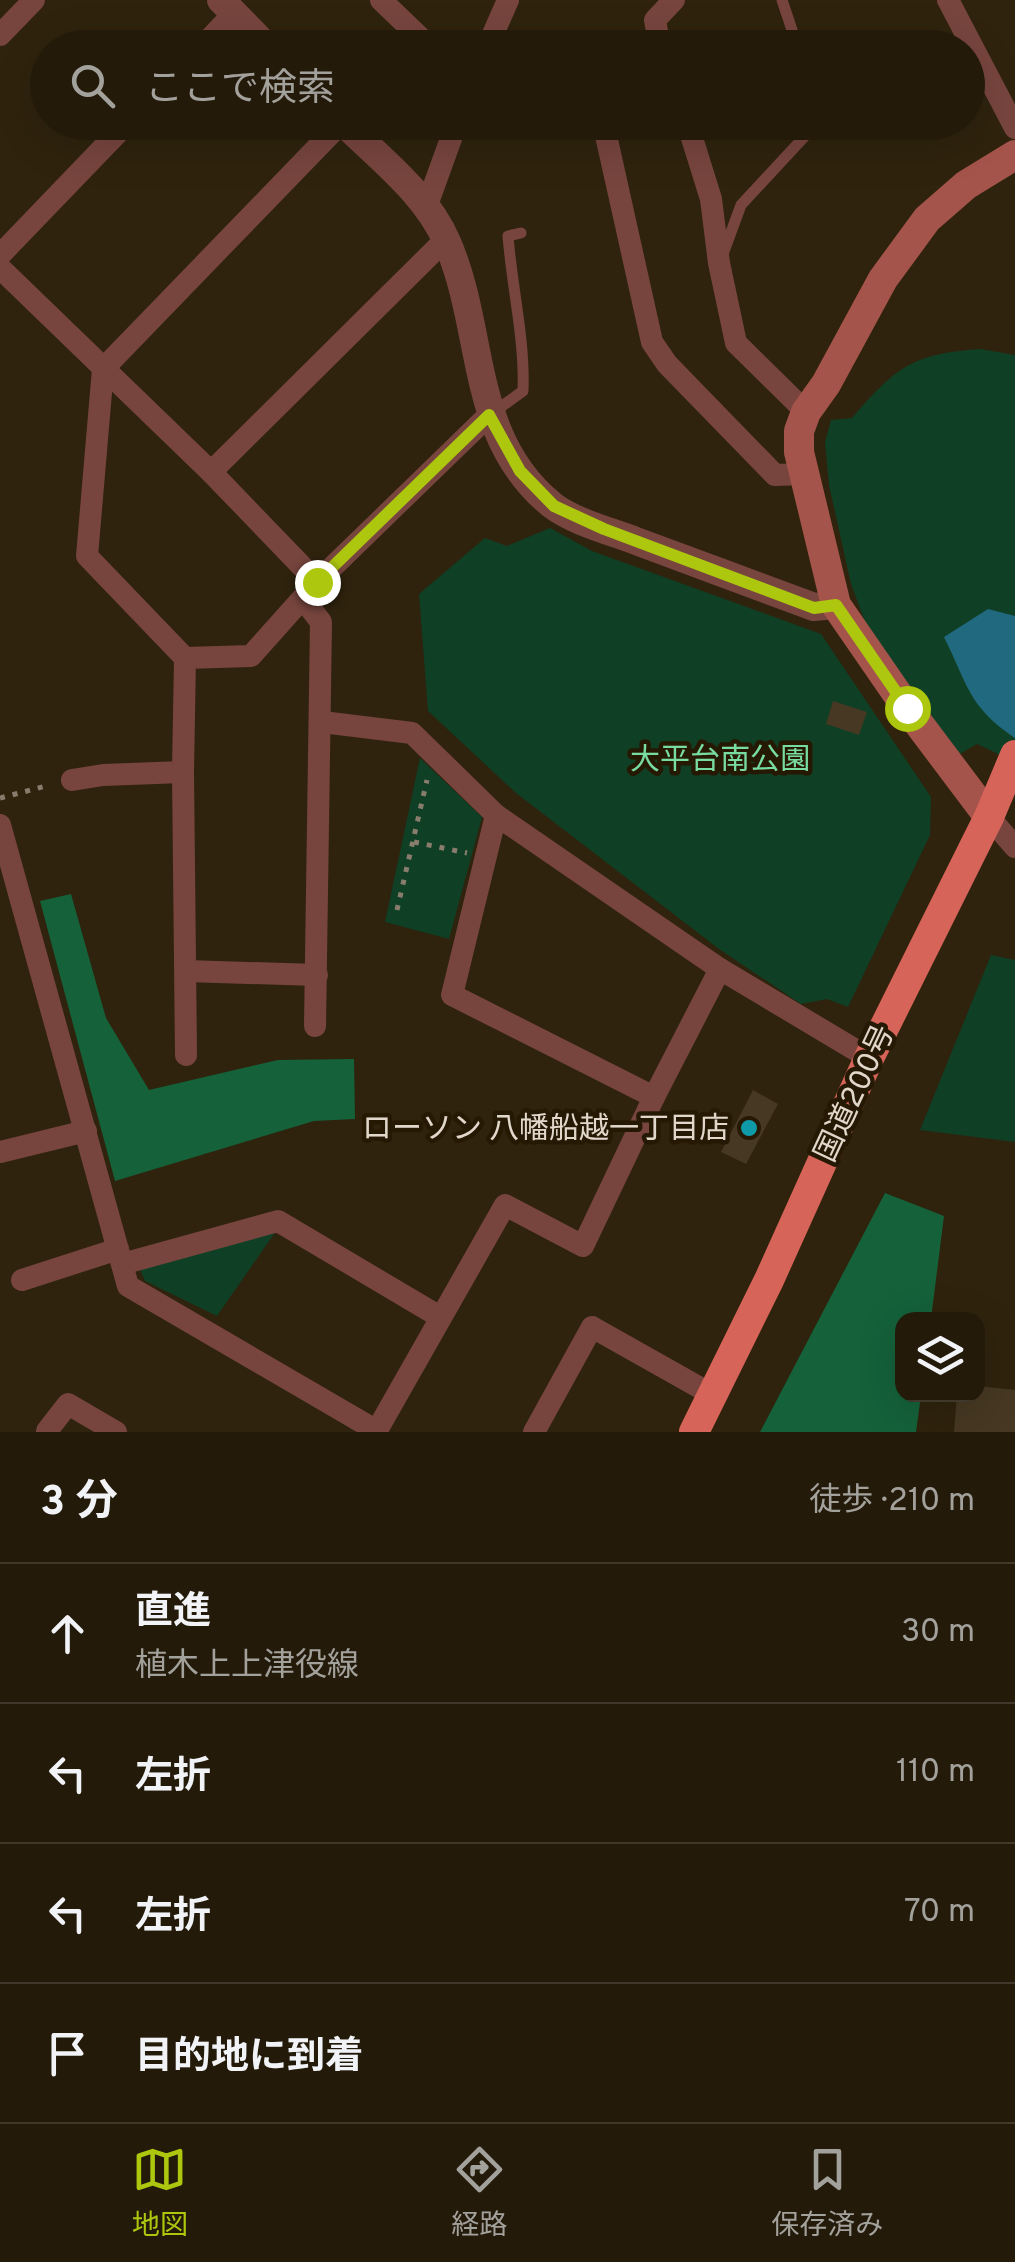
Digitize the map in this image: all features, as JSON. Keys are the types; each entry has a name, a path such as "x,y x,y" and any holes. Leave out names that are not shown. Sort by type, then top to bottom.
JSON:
{"highway":[{"name":"国道200号","path":"694,1432 1014,757"}],"main road":[{"path":"989,816 836,605 799,441 806,412 826,384 883,280 927,219 966,185 1015,155"}],"street":[{"path":"0,35 34,0"},
{"path":"382,0 413,30"},
{"path":"495,30 508,0"},
{"path":"657,30 655,20 674,0"},
{"path":"948,0 964,30"},
{"path":"212,30 227,7 250,30"},
{"path":"985,71 1015,128"},
{"path":"0,255 111,140"},
{"path":"186,1055 182,772 185,658 87,556 104,370 326,140"},
{"path":"361,140 427,205 446,239 463,283 489,415 520,471 554,506 604,529 814,608 836,605"},
{"path":"427,205 450,140"},
{"path":"607,140 652,342 667,364 775,475 804,474"},
{"path":"693,140 711,199 736,344 806,412"},
{"path":"211,472 446,239"},
{"path":"0,268 211,472 310,591 321,622 315,1026"},
{"path":"185,658 251,656 310,591 489,415"},
{"path":"322,722 412,733 496,815 720,968 870,1058"},
{"path":"72,780 182,772"},
{"path":"496,815 452,995 654,1097"},
{"path":"989,816 1015,846"},
{"path":"0,825 128,1286 376,1432 505,1205 583,1246 720,968"},
{"path":"186,970 316,975"},
{"path":"0,1152 86,1131"},
{"path":"22,1280 278,1221 440,1317"},
{"path":"534,1432 592,1327 712,1394"},
{"path":"47,1431 68,1404 116,1432"}],"lane":[{"path":"782,0 792,30"},
{"path":"719,263 741,205 801,140"},
{"path":"489,415 523,391 525,351 513,297 508,236 520,233"}],"path":[{"path":"397,910 433,752"},
{"path":"0,798 72,780"},
{"path":"413,841 459,850"}],"green space":[{"path":"980,349 1015,355 1015,762 977,744 956,756 868,630 851,584 829,485 825,442 831,420 852,418 881,386 907,366 938,355"},
{"name":"大平台南公園","path":"550,528 592,551 821,634 931,797 930,835 848,1007 827,999 801,1004 719,949 516,793 428,711 419,594 485,538 507,546"},
{"path":"420,758 482,817 449,939 385,922"},
{"path":"71,894 106,1018 149,1090 278,1060 354,1059 355,1119 314,1121 115,1181 40,901"},
{"path":"991,955 1015,960 1015,1142 920,1130"},
{"path":"885,1193 944,1216 932,1312 895,1312 895,1402 920,1402 916,1432 760,1432"},
{"path":"276,1231 217,1316 145,1281 140,1269"}],"water":[{"path":"988,609 1015,616 1015,738 978,705 944,637"}],"building":[{"path":"833,701 867,712 859,735 826,724"},
{"name":"ローソン 八幡船越一丁目店","path":"753,1090 778,1104 746,1164 721,1152"},
{"path":"985,1387 1015,1390 1015,1432 954,1432 956,1402 985,1402"}],"place":[{"name":"ローソン 八幡船越一丁目店","path":"749,1128"}],"route":[{"path":"317,582 489,415 520,471 554,506 604,529 814,608 836,605 907,708"}]}
